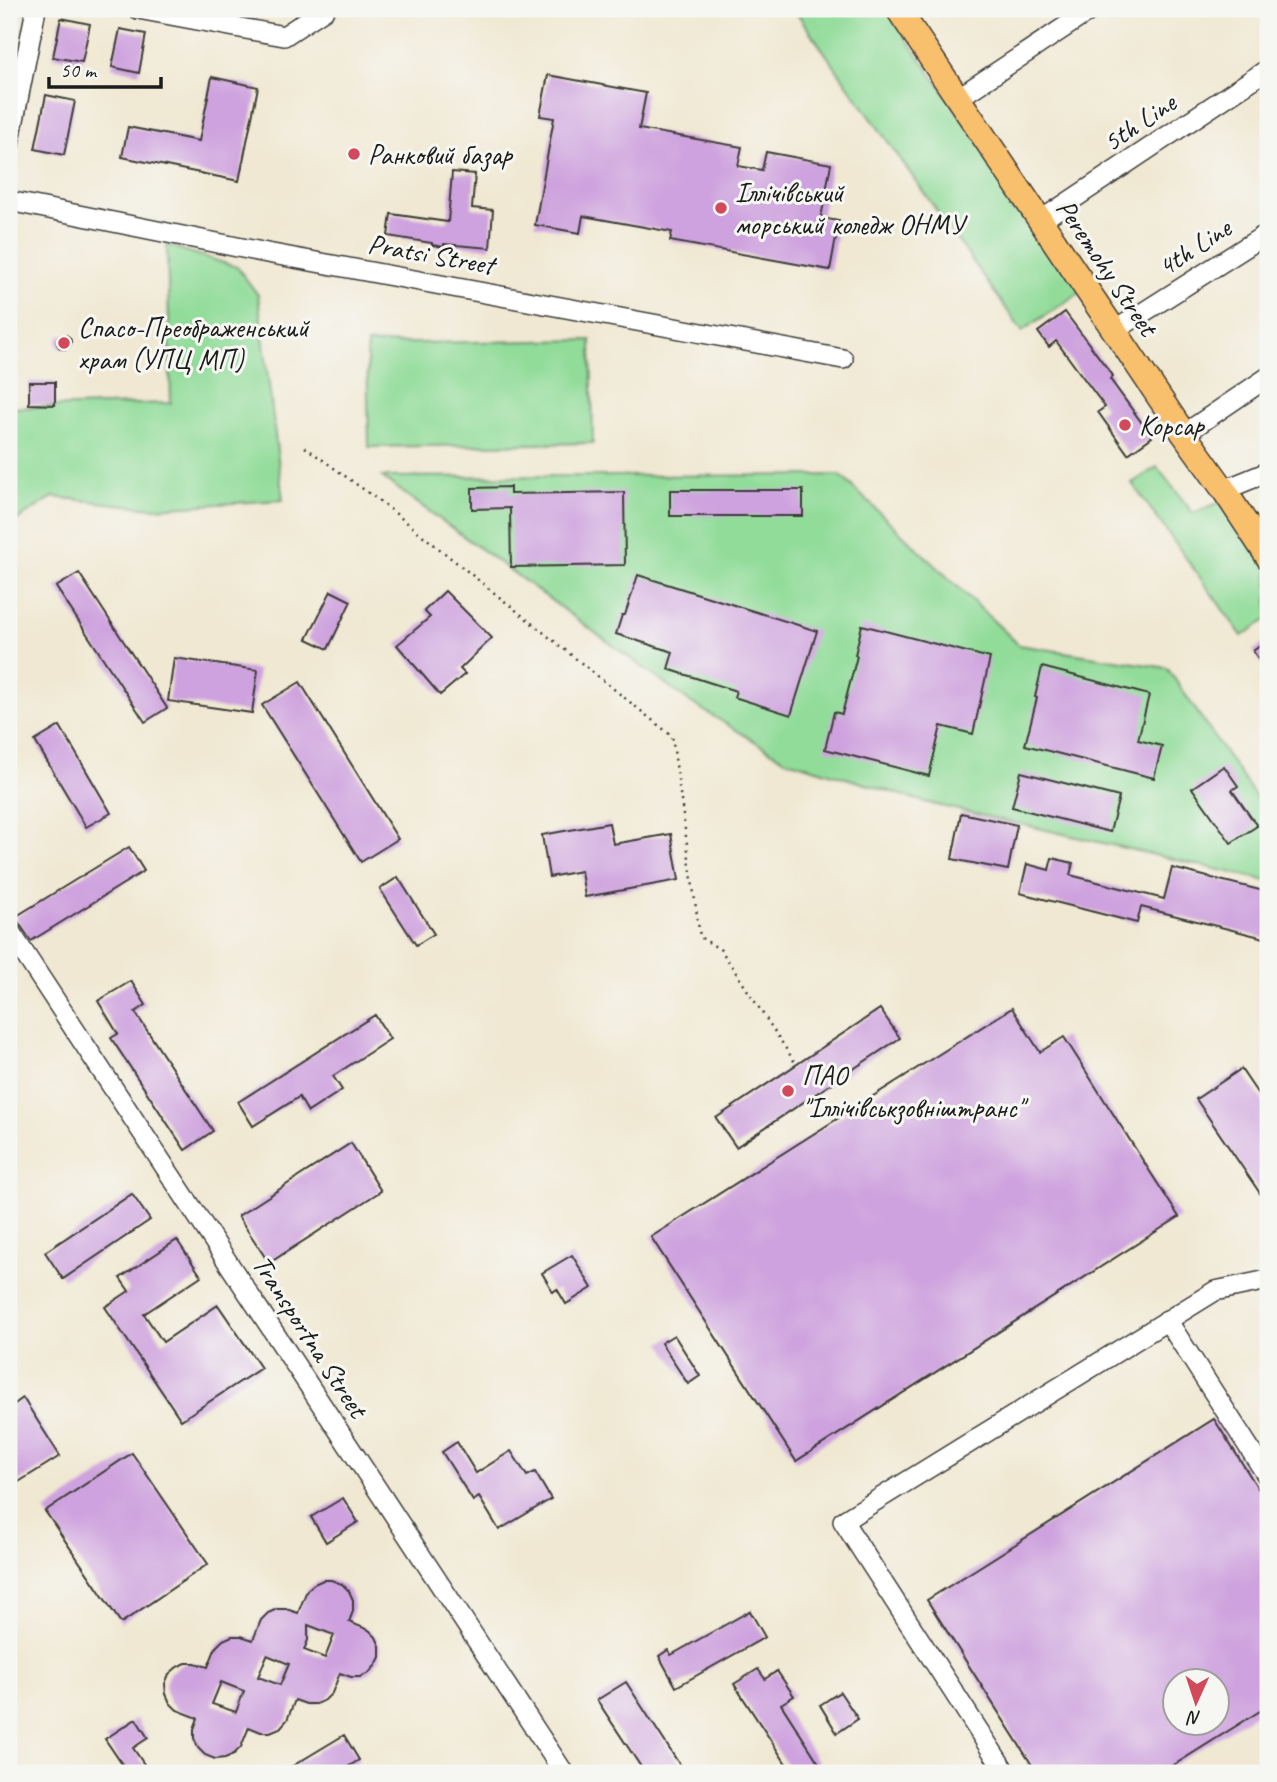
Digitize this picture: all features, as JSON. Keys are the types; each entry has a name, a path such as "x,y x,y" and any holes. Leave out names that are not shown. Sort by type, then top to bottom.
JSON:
{"main road":[{"name":"Peremohy Street","path":"898,9 1268,557"}],"street":[{"path":"9,145 37,9"},
{"path":"138,9 284,36 325,9"},
{"path":"958,98 1092,9"},
{"name":"5th Line","path":"1040,221 1268,69"},
{"name":"Pratsi Street","path":"9,201 267,253 843,359"},
{"name":"4th Line","path":"1114,331 1268,233"},
{"path":"1184,434 1268,377"},
{"path":"1224,490 1268,472"},
{"name":"Transportna Street","path":"9,930 564,1773"},
{"path":"1006,1773 844,1521 1215,1291 1268,1280"},
{"path":"1167,1320 1268,1477"}],"path":[{"path":"305,447 385,505 672,736 700,937 721,950 796,1065"}],"green space":[{"path":"794,9 886,9 1082,291 1022,331"},
{"path":"167,245 237,267 258,295 283,500 153,508 53,497 9,525 9,408 171,403"},
{"path":"591,340 593,443 369,447 367,344"},
{"path":"1157,467 1193,513 1218,503 1225,504 1268,569 1268,619 1242,636 1132,483"},
{"path":"840,475 1019,645 1167,668 1268,815 1268,881 928,803 784,759 693,704 382,477"}],"building":[{"path":"61,18 90,24 82,62 53,57"},
{"path":"120,29 146,34 139,73 112,67"},
{"path":"548,75 646,93 639,129 742,147 738,166 762,170 766,152 831,164 821,218 839,221 830,270 670,241 672,232 583,216 580,233 535,225 554,118 540,116"},
{"path":"212,77 258,87 239,181 122,157 128,127 199,141"},
{"path":"46,95 75,101 64,155 35,149"},
{"path":"452,172 475,174 472,208 493,210 490,248 444,244 444,247 388,236 391,214 448,222"},
{"path":"1065,312 1113,376 1110,379 1152,437 1128,454 1098,412 1105,407 1056,341 1049,347 1038,332"},
{"name":"Спасо-Преображенський храм (УПЦ МП)","path":"64,335 69,337 69,347 64,349 59,347 57,342 59,337"},
{"path":"29,382 55,382 55,405 29,404"},
{"path":"510,487 510,494 624,492 625,565 511,567 510,508 472,509 472,488"},
{"path":"670,490 803,490 803,516 670,516"},
{"path":"79,573 167,708 145,722 56,587"},
{"path":"638,575 817,631 791,715 734,697 736,691 668,669 673,652 616,634"},
{"path":"331,591 351,601 328,649 307,639"},
{"path":"445,591 492,638 460,669 465,674 440,695 397,645 430,617 424,611"},
{"path":"862,625 990,658 973,734 941,726 929,776 825,749 834,712 842,714"},
{"path":"1268,640 1268,673 1253,651"},
{"path":"174,658 258,670 252,713 168,701"},
{"path":"1042,667 1149,695 1138,740 1162,746 1154,778 1025,745"},
{"path":"300,682 398,839 361,862 262,705"},
{"path":"60,726 111,813 86,827 35,741"},
{"path":"1224,766 1238,786 1232,790 1257,826 1231,843 1192,788"},
{"path":"1021,772 1119,797 1110,832 1012,807"},
{"path":"961,813 1017,825 1008,870 952,859"},
{"path":"609,823 613,844 671,834 679,880 585,897 581,871 549,877 542,835"},
{"path":"129,847 144,871 31,941 15,917"},
{"path":"1052,858 1073,863 1070,875 1164,899 1172,868 1268,892 1268,939 1141,907 1137,923 1020,893 1027,864 1049,870"},
{"path":"398,877 434,934 416,945 380,889"},
{"path":"131,981 146,1005 135,1012 213,1131 185,1150 111,1038 118,1034 98,1001"},
{"path":"1012,1008 1040,1052 1064,1037 1179,1217 796,1461 651,1237"},
{"name":"ПАО \"Іллічівськзовніштранс\"","path":"880,1009 900,1038 736,1147 716,1118"},
{"path":"375,1015 390,1039 333,1076 342,1090 308,1112 299,1097 253,1126 238,1102"},
{"path":"1241,1069 1268,1109 1268,1205 1196,1099"},
{"path":"351,1143 381,1191 269,1263 238,1216"},
{"path":"132,1194 150,1220 63,1279 45,1252"},
{"path":"177,1240 201,1276 144,1314 163,1342 218,1305 261,1368 181,1420 105,1307 129,1291 120,1278"},
{"path":"572,1255 592,1288 566,1304 557,1289 553,1292 542,1273"},
{"path":"674,1335 700,1376 688,1384 661,1343"},
{"path":"23,1398 60,1456 9,1488 9,1408"},
{"path":"1214,1419 1268,1504 1268,1706 1232,1729 1232,1666 1162,1666 1162,1736 1220,1736 1161,1773 1037,1773 927,1600"},
{"path":"457,1442 476,1473 511,1451 527,1476 535,1472 551,1499 499,1530 479,1497 473,1501 442,1452"},
{"path":"132,1453 208,1564 121,1623 45,1511"},
{"path":"343,1498 358,1522 326,1542 311,1517"},
{"path":"331,1580 342,1584 349,1591 353,1600 353,1611 349,1622 369,1630 376,1637 380,1646 380,1657 376,1665 369,1673 360,1677 340,1673 332,1693 316,1704 295,1700 287,1720 280,1728 261,1732 249,1727 241,1747 234,1754 215,1759 205,1755 194,1738 198,1718 177,1710 166,1694 165,1684 169,1674 186,1663 208,1667 216,1647 232,1636 253,1640 261,1620 268,1613 286,1609 298,1613 307,1590 314,1584","holes":["308,1625 334,1635 325,1658 304,1650 308,1640","267,1655 289,1664 280,1685 258,1677","221,1682 244,1691 236,1712 212,1704"]},
{"path":"750,1611 765,1637 676,1687 659,1656 668,1650 671,1655"},
{"path":"758,1669 765,1679 777,1671 794,1696 781,1704 822,1768 814,1773 792,1773 734,1684"},
{"path":"626,1682 685,1773 645,1773 597,1700"},
{"path":"840,1692 858,1719 837,1733 820,1705"},
{"path":"136,1719 148,1738 133,1748 150,1773 128,1773 105,1739"},
{"path":"344,1735 359,1760 338,1773 281,1773"}],"place":[{"name":"Ранковий базар","path":"354,154"},
{"name":"Іллічівський морський коледж ОНМУ","path":"721,208"},
{"name":"Спасо-Преображенський храм (УПЦ МП)","path":"64,343"},
{"name":"Корсар","path":"1125,425"},
{"name":"ПАО \"Іллічівськзовніштранс\"","path":"788,1091"}]}
